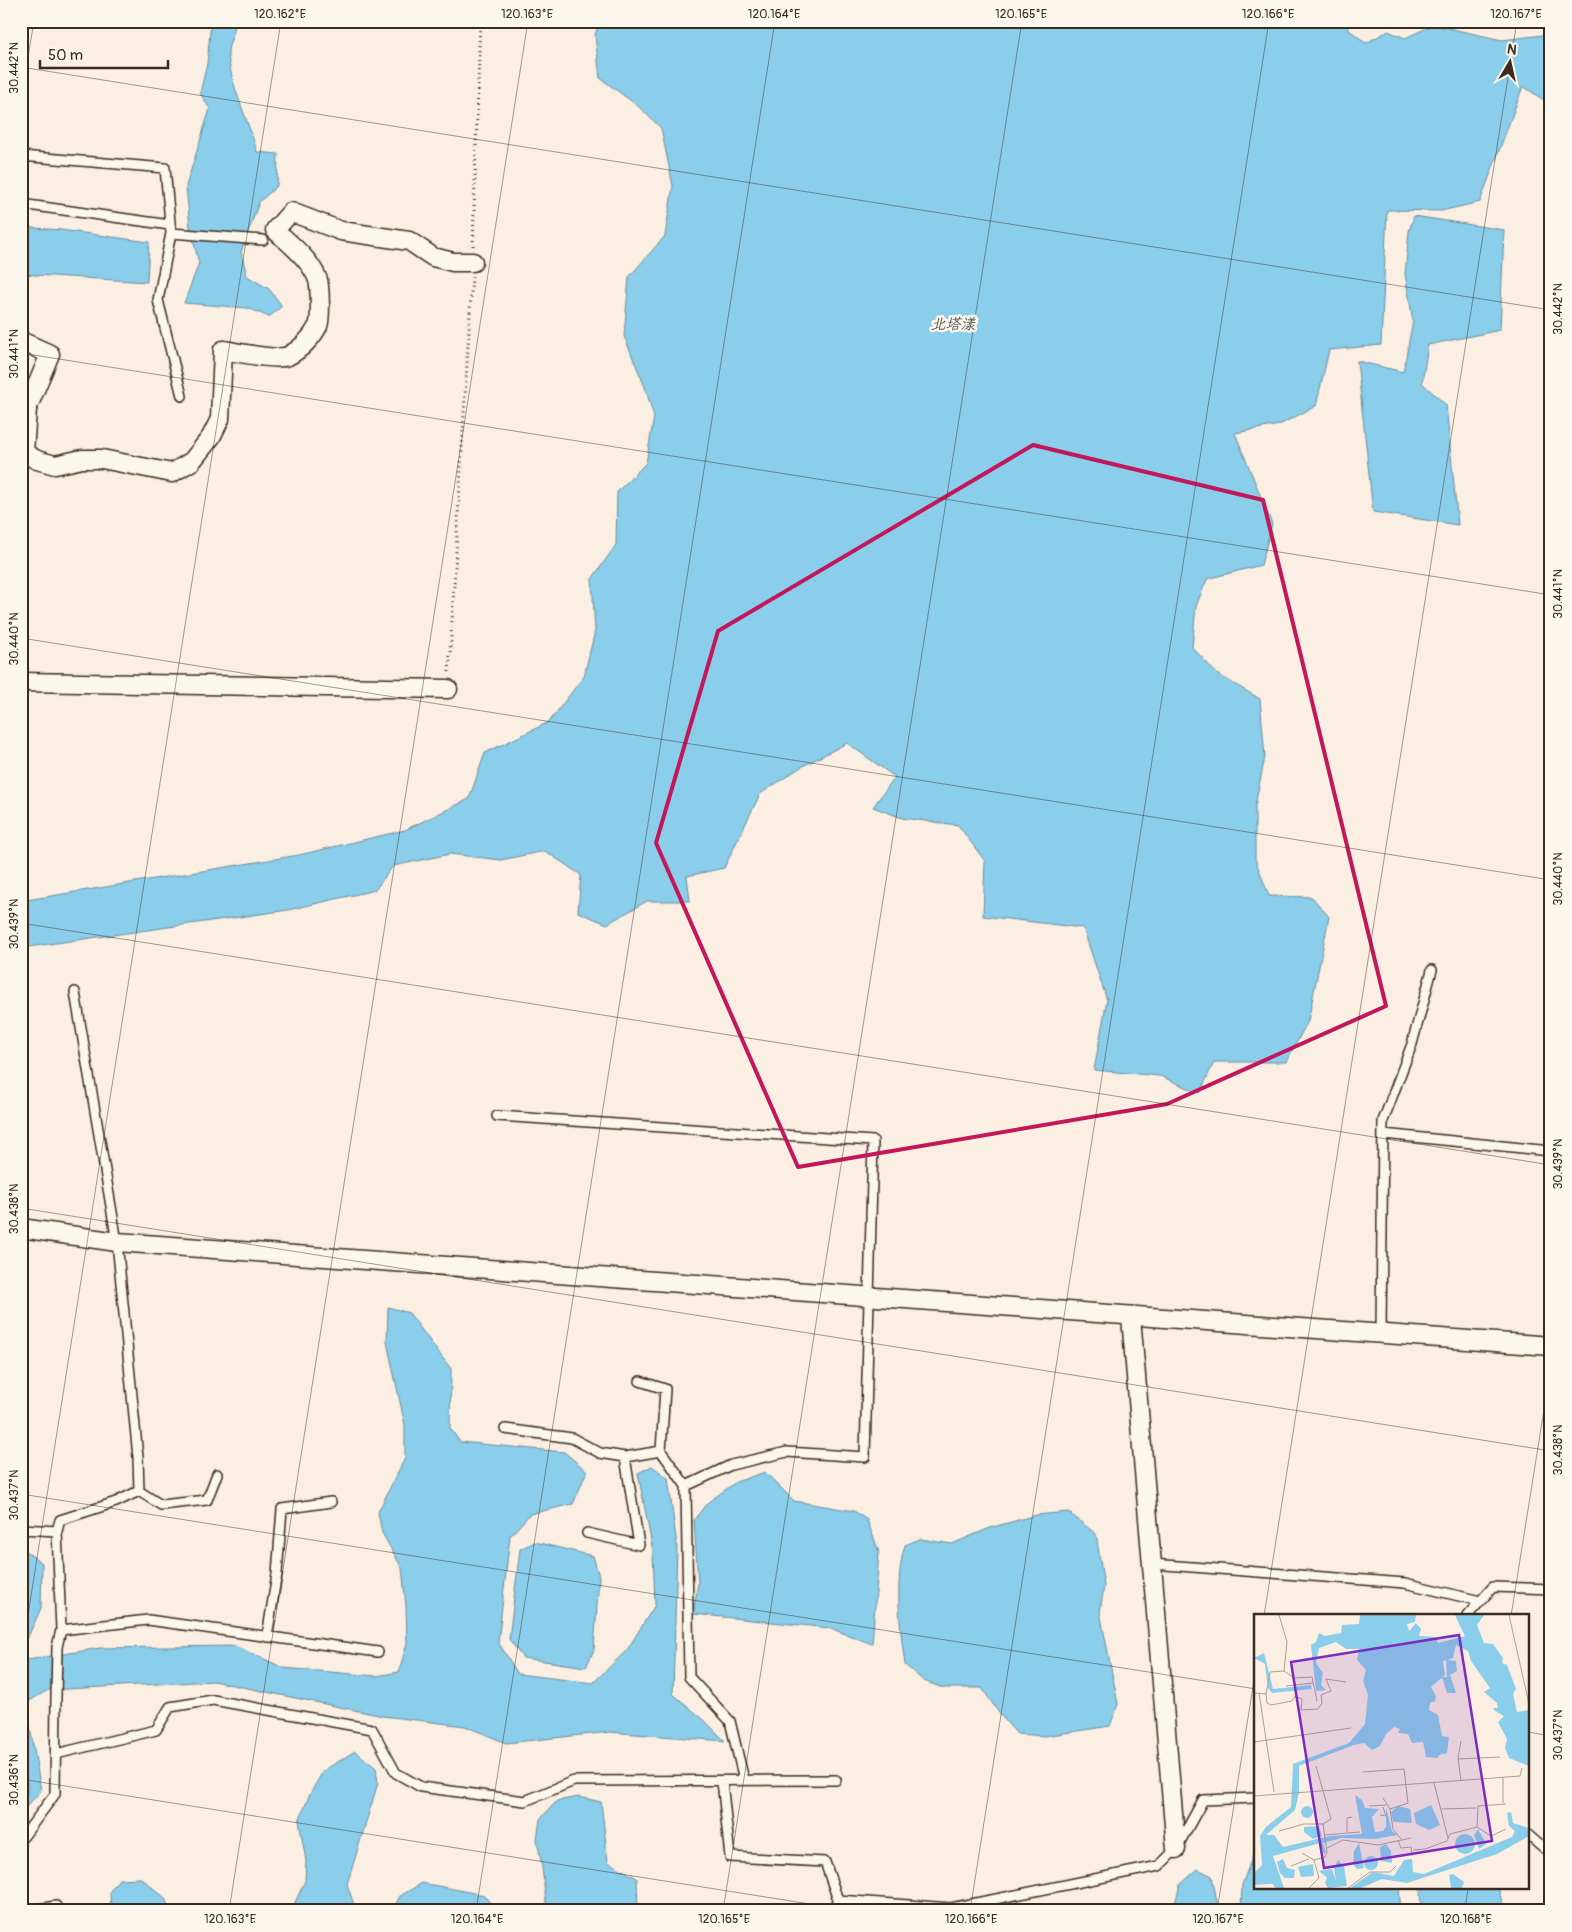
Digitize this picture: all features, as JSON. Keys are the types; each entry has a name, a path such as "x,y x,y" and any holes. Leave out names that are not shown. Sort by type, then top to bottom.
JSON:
{"street":[{"path":"21,341 50,354 27,409 24,452 37,460 55,465 82,459 102,459 172,473 192,461 212,437 220,418 223,350 264,356 287,356 306,344 319,325 318,280 297,250 275,230 291,212 341,231 409,241 434,257 453,262 473,262"},
{"path":"21,682 448,688"},
{"path":"21,1228 118,1242 1551,1346"},
{"path":"1131,1317 1176,1849"}],"lane":[{"path":"21,156 165,168 171,229 158,300 182,396"},
{"path":"21,206 28,205 171,229 185,235 263,240"},
{"path":"1381,1335 1384,1121 1412,1044 1432,970"},
{"path":"75,992 118,1242 138,1457 139,1492"},
{"path":"497,1116 872,1141 865,1457 787,1452 731,1465 686,1486"},
{"path":"1383,1134 1551,1151"},
{"path":"640,1381 665,1389 661,1451 686,1486 689,1677 730,1721 744,1780"},
{"path":"505,1429 572,1438 600,1453 625,1457 661,1451"},
{"path":"587,1533 639,1545 625,1457"},
{"path":"139,1492 161,1505 207,1500 217,1474"},
{"path":"21,1837 23,1837 55,1794 56,1696 60,1630 57,1531 60,1520 116,1502 139,1492"},
{"path":"267,1637 277,1574 282,1509 331,1502"},
{"path":"21,1529 57,1531"},
{"path":"1152,1564 1405,1583 1480,1601"},
{"path":"1469,1614 1493,1587 1551,1589"},
{"path":"60,1630 148,1620 378,1652"},
{"path":"56,1754 156,1730 170,1708 213,1700 372,1729 396,1774 421,1787 525,1801 574,1781 836,1780"},
{"path":"722,1781 730,1857 825,1862 838,1900 835,1911"},
{"path":"838,1900 951,1908 1159,1866 1176,1849 1203,1800 1254,1798"},
{"path":"1530,1837 1551,1855"},
{"path":"26,1911 56,1906"}],"path":[{"path":"448,688 473,262 480,21"}],"highlighted area":[{"path":"1033,445 1263,500 1386,1006 1167,1104 798,1167 656,843 718,631"}],"water":[{"path":"211,21 235,21 228,55 237,92 257,152 278,154 277,186 259,202 241,252 247,276 269,289 282,306 269,317 248,308 184,303 199,263 190,227 186,186 210,109 200,93 207,64"},
{"name":"北塔漾","path":"600,21 1355,21 1348,29 1366,43 1388,31 1405,38 1434,25 1502,40 1551,34 1551,105 1523,86 1480,202 1441,211 1387,210 1381,345 1329,350 1316,406 1279,425 1235,433 1272,524 1261,565 1207,579 1196,606 1192,647 1217,674 1260,699 1265,757 1255,805 1255,859 1269,896 1312,897 1329,917 1308,1021 1286,1062 1214,1062 1200,1093 1160,1076 1094,1070 1107,1000 1083,928 983,916 985,861 958,825 902,818 873,807 895,777 847,743 801,767 760,794 724,868 687,876 690,901 647,901 607,924 578,912 581,875 545,851 501,860 450,854 393,866 375,890 288,910 21,948 21,901 299,855 405,830 469,799 485,753 549,722 584,676 595,631 592,579 616,545 617,492 646,463 654,417 645,387 624,336 629,277 665,236 673,186 661,128 638,106 600,78 595,35"},
{"path":"1414,216 1504,230 1500,330 1428,345 1422,383 1446,405 1458,525 1373,512 1357,361 1403,372 1413,321 1405,274 1409,231"},
{"path":"21,227 61,230 149,242 147,282 21,274"},
{"path":"388,1307 409,1313 451,1369 450,1428 460,1442 564,1452 587,1471 573,1504 530,1514 510,1536 498,1642 518,1674 593,1683 627,1650 655,1605 653,1551 638,1473 652,1466 668,1478 677,1546 673,1694 703,1719 725,1741 610,1732 506,1743 465,1726 383,1716 213,1681 48,1690 26,1703 41,1791 24,1809 28,1787 21,1750 21,1661 100,1648 235,1646 284,1668 376,1676 399,1672 407,1643 402,1568 382,1533 378,1512 405,1458 405,1425 387,1342"},
{"path":"765,1472 794,1501 854,1511 867,1520 879,1552 872,1644 830,1628 693,1614 698,1583 694,1520 707,1503 736,1482"},
{"path":"1068,1512 1096,1534 1104,1586 1100,1612 1118,1704 1110,1726 1045,1736 1017,1734 1001,1716 982,1688 943,1688 924,1681 905,1665 901,1635 899,1589 905,1545 920,1539 952,1544 990,1528 1036,1515"},
{"path":"535,1542 593,1556 599,1576 594,1650 586,1667 523,1658 509,1639 520,1549"},
{"path":"21,1548 42,1563 41,1608 28,1637 21,1638"},
{"path":"355,1751 376,1768 378,1783 347,1884 356,1911 291,1911 305,1881 306,1861 299,1821 309,1796 323,1771"},
{"path":"579,1797 601,1802 608,1862 637,1878 638,1911 547,1911 537,1839 540,1819 557,1801"},
{"path":"1254,1852 1254,1890 1399,1890 1401,1911 1241,1911 1242,1885"},
{"path":"1198,1869 1212,1876 1219,1911 1173,1911 1180,1885"},
{"path":"141,1878 165,1898 170,1911 111,1911 110,1891 119,1879"},
{"path":"422,1883 484,1895 496,1911 392,1911 400,1896"},
{"path":"1420,1890 1499,1890 1505,1911 1421,1911"}]}
